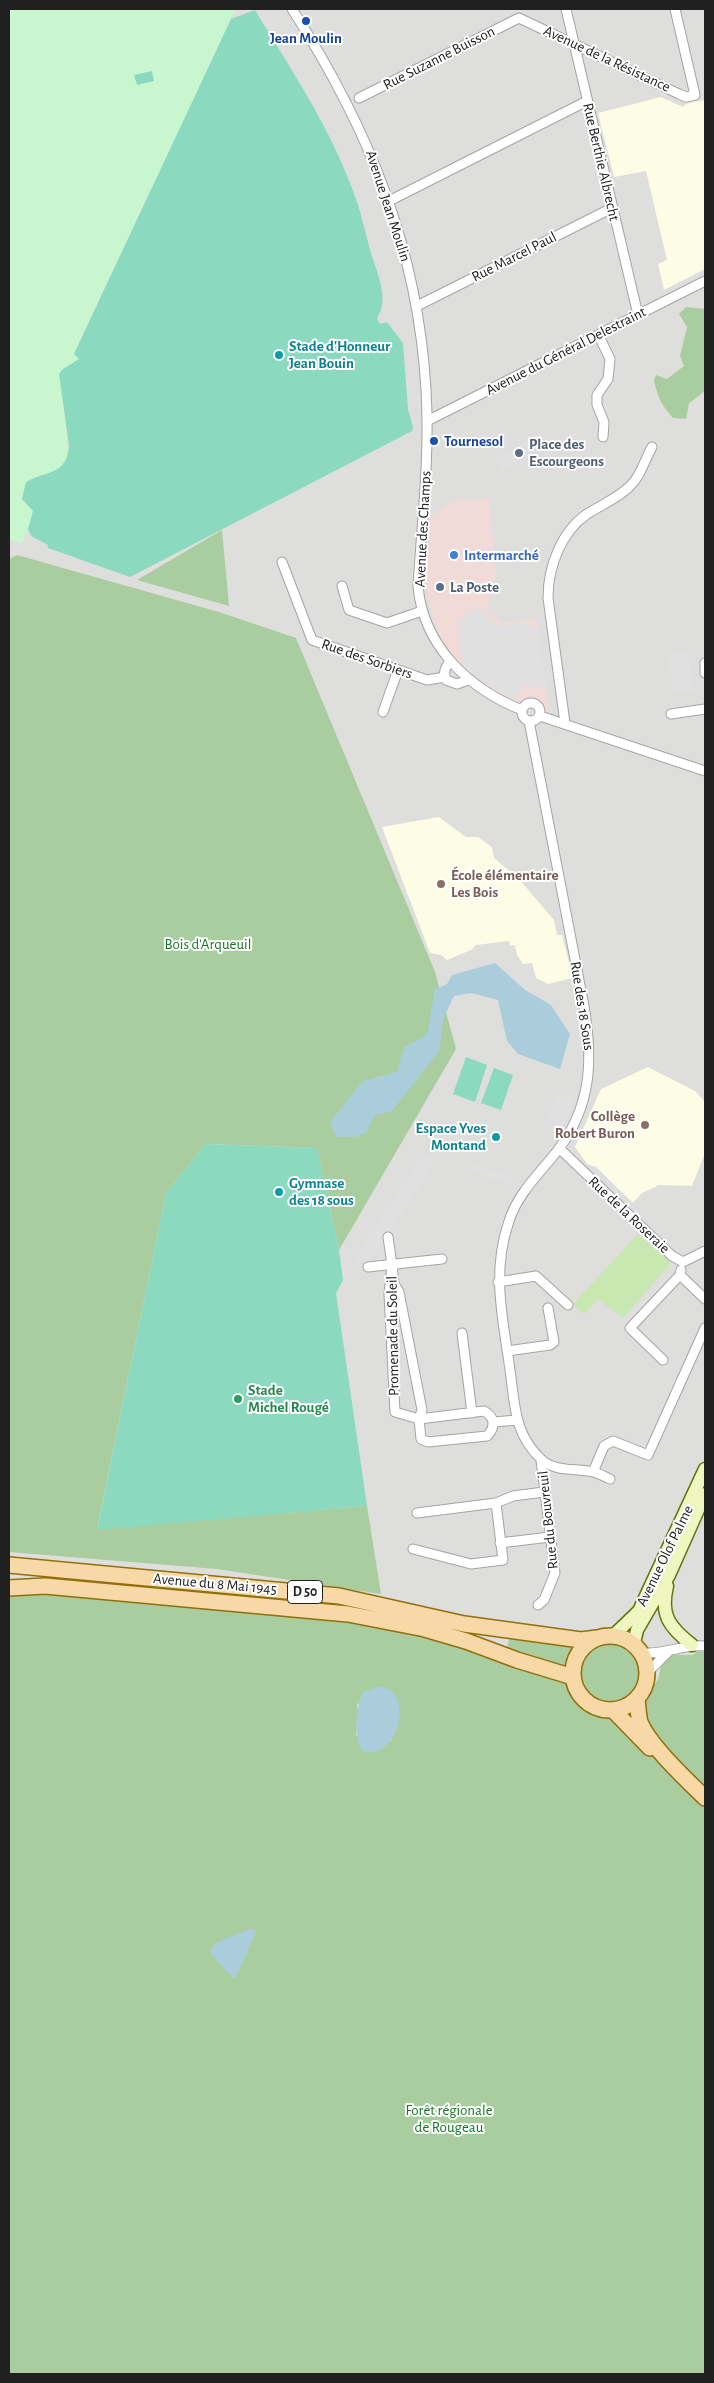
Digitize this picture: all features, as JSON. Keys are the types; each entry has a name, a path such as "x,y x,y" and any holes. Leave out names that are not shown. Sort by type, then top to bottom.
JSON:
{"main road":[{"name":"Avenue Olof Palme","path":"614,1636 639,1611 705,1469"},
{"name":"Avenue Olof Palme","path":"638,1648 637,1630 669,1575 705,1494"},
{"name":"Avenue du 8 Mai 1945","path":"9,1565 339,1596 464,1624 581,1640 597,1638"},
{"path":"669,1575 664,1598 664,1609 672,1626 692,1645"},
{"name":"D 50","path":"9,1588 45,1586 348,1614 425,1629 458,1638 517,1660 573,1677"},
{"path":"614,1636 638,1648 648,1672 643,1690 637,1698 629,1705 612,1710 590,1704 581,1696 573,1677 578,1653 586,1644 597,1638 614,1636"},
{"path":"637,1698 640,1721 648,1736 669,1762 705,1798"},
{"path":"612,1710 640,1740 669,1762"}],"street":[{"name":"Avenue Jean Moulin","path":"292,9 351,110 374,159 389,201 403,246 416,306 424,360 427,421"},
{"name":"Rue Berthie Albrecht","path":"566,9 638,315"},
{"name":"Avenue de la Résistance","path":"519,18 686,97 695,95 674,9"},
{"name":"Rue Suzanne Buisson","path":"359,98 519,18"},
{"path":"389,201 587,101"},
{"name":"Rue Marcel Paul","path":"416,306 612,208"},
{"name":"Avenue du Général Delestraint","path":"427,421 705,281"},
{"path":"599,336 610,359 608,379 598,395 597,405 604,422 603,437"},
{"name":"Avenue des Champs","path":"427,421 418,586 422,611 430,630 450,661 468,680 491,696 522,710 527,704 534,703 540,709 540,716 705,771"},
{"path":"565,723 548,598 549,581 555,558 566,538 578,523 633,483 652,447"},
{"name":"Rue des Sorbiers","path":"282,562 312,640 427,680 445,677 451,683 457,684 468,680"},
{"path":"342,586 349,610 388,624 422,611"},
{"path":"445,677 445,668 450,661"},
{"path":"382,712 398,670"},
{"path":"671,714 705,709"},
{"path":"522,710 524,717 529,721 535,721 540,716"},
{"name":"Rue des 18 Sous","path":"529,721 590,1045 590,1071 581,1106 559,1148 522,1194 509,1220 501,1250 498,1282 517,1420 519,1430 541,1460"},
{"name":"Rue de la Roseraie","path":"559,1148 672,1256 683,1262 705,1251"},
{"name":"Promenade du Soleil","path":"388,1237 392,1265 394,1284 399,1292 422,1410 419,1419 422,1439 428,1442 487,1436 492,1430 494,1422 490,1414 484,1411 419,1419 395,1412 389,1294 392,1265"},
{"path":"368,1266 442,1259"},
{"path":"663,1360 630,1328 680,1275 683,1262"},
{"path":"680,1275 705,1299"},
{"path":"498,1282 536,1276 568,1305"},
{"path":"507,1351 550,1345 554,1342 548,1308"},
{"path":"594,1472 604,1446 613,1441 648,1455 705,1328"},
{"path":"462,1333 472,1413"},
{"path":"494,1422 517,1420"},
{"path":"541,1460 550,1466 594,1472 610,1479"},
{"name":"Rue du Bouvreuil","path":"538,1606 544,1600 555,1573 541,1460"},
{"path":"417,1513 496,1503 513,1496 544,1492"},
{"path":"413,1549 471,1564 503,1560 496,1503"},
{"path":"500,1543 550,1537"},
{"path":"638,1648 670,1650 692,1645 705,1646"},
{"path":"648,1672 670,1650"}],"shaded area":[{"path":"9,9 705,9 705,1652 697,1651 693,1655 659,1668 658,1679 644,1700 640,1689 645,1672 513,1636 504,1659 9,1582"},
{"path":"661,97 683,107 686,104 705,100 705,269 664,290 658,264 667,260 646,171 614,177 598,113"},
{"name":"Place des Escourgeons","path":"541,431 543,446 502,472 495,461"},
{"path":"489,498 496,576 486,611 502,623 536,618 549,713 494,691 472,677 455,659 441,638 432,615 426,590 430,517 451,501"},
{"path":"477,608 499,626 530,622 531,629 538,628 546,686 532,688 525,684 516,699 485,684 463,666 458,620 464,620 469,612"},
{"path":"688,652 694,691 674,694 668,654"},
{"path":"439,817 466,837 478,837 492,847 494,858 519,879 554,920 557,935 562,935 573,978 548,984 536,978 532,963 523,964 517,955 515,945 510,946 509,941 476,945 471,950 447,960 441,955 430,953 382,827"},
{"name":"Collège Robert Buron","path":"648,1067 695,1091 705,1102 705,1153 692,1186 659,1185 642,1193 633,1203 596,1167 587,1164 575,1147 601,1089"},
{"path":"569,1095 575,1098 564,1125 546,1119 555,1096"},
{"path":"426,1156 433,1161 434,1165 367,1265 359,1262 355,1257 422,1157"},
{"path":"475,1164 512,1177 509,1184 473,1171"},
{"path":"669,1273 673,1277 635,1317 630,1313"}],"green space":[{"path":"9,9 236,9 74,353 79,359 63,369 68,456 54,474 22,499 33,511 33,515 22,544 9,539"},
{"path":"255,10 321,121 344,167 361,214 381,286 381,311 377,318 380,324 387,322 403,343 408,409 413,427 412,431 130,577 48,548 48,545 31,536 28,529 33,511 22,499 26,482 54,471 64,463 69,446 59,374 63,369 79,359 74,354 231,19"},
{"path":"152,71 154,81 137,85 134,75"},
{"path":"686,307 705,309 705,391 689,403 686,419 673,418 660,400 654,380 656,375 667,379 684,366 680,356 687,327 679,314"},
{"path":"222,530 229,606 137,580"},
{"name":"Bois d'Arqueuil","path":"17,555 219,612 296,638 435,972 456,1049 339,1250 317,1148 206,1144 166,1193 97,1529 367,1506 381,1594 217,1569 9,1552 9,559"},
{"path":"466,1057 487,1065 475,1102 453,1094"},
{"path":"494,1068 513,1075 501,1110 481,1103"},
{"name":"Stade Michel Rougé","path":"206,1144 317,1148 339,1250 343,1280 336,1293 367,1506 97,1530 166,1193"},
{"path":"638,1234 671,1263 623,1318 598,1299 584,1314 573,1304"},
{"name":"Forêt régionale de Rougeau","path":"9,1582 381,1624 504,1659 509,1640 512,1636 532,1641 542,1637 599,1637 627,1644 637,1651 644,1666 642,1690 644,1700 658,1679 662,1661 669,1655 693,1655 697,1651 705,1652 705,2374 9,2374","holes":["357,1703 392,1741 356,1735 359,1716"]}],"water":[{"path":"495,963 525,990 551,1005 570,1034 560,1069 518,1054 507,1041 498,1000 471,993 454,996 443,1019 439,1051 392,1111 375,1115 366,1133 355,1137 336,1137 330,1122 363,1081 397,1072 404,1047 422,1038 428,1031 435,989 447,984 452,975"},
{"path":"378,1687 388,1689 395,1694 400,1713 398,1723 390,1742 383,1748 364,1752 358,1740 357,1714 363,1692"},
{"path":"250,1929 257,1930 236,1977 233,1978 211,1954 210,1949 217,1942"}],"place":[{"name":"Jean Moulin","path":"306,21"},
{"name":"Stade d'Honneur Jean Bouin","path":"279,355"},
{"name":"Tournesol","path":"434,441"},
{"name":"Place des Escourgeons","path":"519,453"},
{"name":"Intermarché","path":"454,555"},
{"name":"La Poste","path":"440,587"},
{"name":"École élémentaire Les Bois","path":"441,884"},
{"name":"Collège Robert Buron","path":"645,1125"},
{"name":"Espace Yves Montand","path":"496,1137"},
{"name":"Gymnase des 18 sous","path":"279,1192"},
{"name":"Stade Michel Rougé","path":"238,1399"}]}
